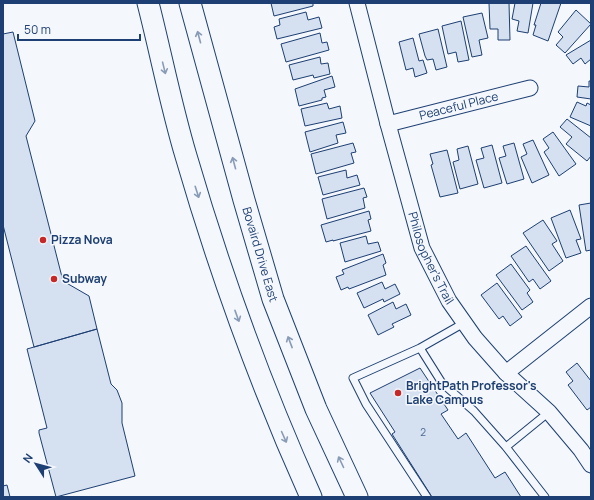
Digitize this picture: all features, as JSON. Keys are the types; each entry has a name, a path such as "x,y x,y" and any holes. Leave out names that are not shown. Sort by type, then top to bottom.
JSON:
{"main road":[{"path":"148,3 186,155 236,314 278,423 311,497"},
{"name":"Bovaird Drive East","path":"190,3 244,200 274,298 316,409 357,497"}],"street":[{"name":"Philosopher's Trail","path":"357,3 422,248 449,301 464,323 506,373 549,412 581,450 591,465"},
{"name":"Peaceful Place","path":"388,124 530,88"},
{"path":"506,373 591,306"}],"lane":[{"path":"427,497 366,404 353,378 420,348 464,323"},
{"path":"420,348 442,383 474,411 506,447 545,497"},
{"path":"506,447 549,412"}],"building":[{"path":"271,3 313,3 313,6 274,16"},
{"path":"489,3 509,3 510,40 498,40 498,29 490,29"},
{"path":"515,3 533,3 528,33 517,31 519,21 512,19"},
{"path":"541,3 561,3 548,41 533,35 536,25 534,25"},
{"path":"576,10 591,24 565,53 556,45 563,37 558,32"},
{"path":"306,12 308,20 319,17 322,28 277,39 274,27 280,25 279,19"},
{"path":"482,13 488,38 479,40 482,55 472,57 463,17"},
{"path":"461,21 469,60 458,62 456,52 448,54 442,26"},
{"path":"438,29 447,67 436,70 433,59 427,60 425,56 419,34"},
{"path":"13,32 35,121 26,136 63,281 89,296 97,329 34,347 3,225 3,34"},
{"path":"320,33 322,43 327,42 329,50 286,62 281,44"},
{"path":"413,38 419,61 423,60 427,73 415,77 413,68 406,70 399,42"},
{"path":"591,40 591,59 585,64 581,58 573,64 566,55"},
{"path":"320,57 321,64 328,63 330,74 314,78 313,75 293,80 289,65"},
{"path":"332,76 335,87 324,90 326,97 322,98 322,100 299,106 295,89"},
{"path":"589,81 591,81 591,99 577,97 578,86 589,87"},
{"path":"577,102 586,106 587,103 591,105 591,126 570,117"},
{"path":"327,103 329,109 340,106 342,118 305,126 301,109"},
{"path":"567,119 591,138 591,156 587,161 566,144 572,137 560,127"},
{"path":"343,122 346,133 336,135 338,143 310,152 305,132"},
{"path":"553,132 576,164 559,176 544,152 549,148 543,139"},
{"path":"533,140 549,175 532,183 521,157 527,154 523,144"},
{"path":"353,143 356,152 351,153 354,163 316,174 311,154"},
{"path":"514,143 524,179 507,184 499,158 506,156 503,146"},
{"path":"492,145 502,183 484,188 476,160 484,158 481,148"},
{"path":"468,146 478,184 460,189 453,162 459,160 457,149"},
{"path":"447,150 458,193 440,197 431,165 433,164 430,154"},
{"path":"346,170 347,178 357,175 360,185 323,195 318,177"},
{"path":"364,188 367,197 363,198 365,208 327,219 322,199"},
{"path":"591,203 591,250 586,251 579,205"},
{"path":"570,210 581,239 576,240 581,253 566,258 551,218"},
{"path":"369,211 371,219 368,220 371,231 326,242 321,225"},
{"path":"543,220 557,241 552,244 563,261 549,271 523,233"},
{"path":"366,236 368,244 378,242 381,251 345,262 340,243"},
{"path":"526,246 551,281 540,289 533,279 529,282 511,256"},
{"path":"383,254 386,263 383,265 386,275 349,289 348,287 341,290 336,277 344,274 342,270"},
{"path":"511,264 530,290 527,293 533,302 522,310 496,275"},
{"path":"382,282 385,289 395,284 400,294 384,302 383,299 364,308 357,293"},
{"path":"497,283 522,317 510,326 503,316 499,319 481,295"},
{"path":"393,302 396,309 406,304 411,315 392,324 394,327 378,335 368,315"},
{"path":"97,329 111,384 117,390 122,403 122,423 135,476 56,497 39,433 39,430 47,428 27,349"},
{"path":"577,363 591,381 591,407 587,410 568,385 573,381 566,372"},
{"path":"420,368 448,410 441,414 458,439 466,433 495,478 505,472 521,497 432,497 392,434 395,432 370,393"},
{"path":"7,485 10,497 3,497 3,486"}],"place":[{"name":"Pizza Nova","path":"43,240"},
{"name":"Subway","path":"54,279"},
{"name":"BrightPath Professor's Lake Campus","path":"398,393"}]}
